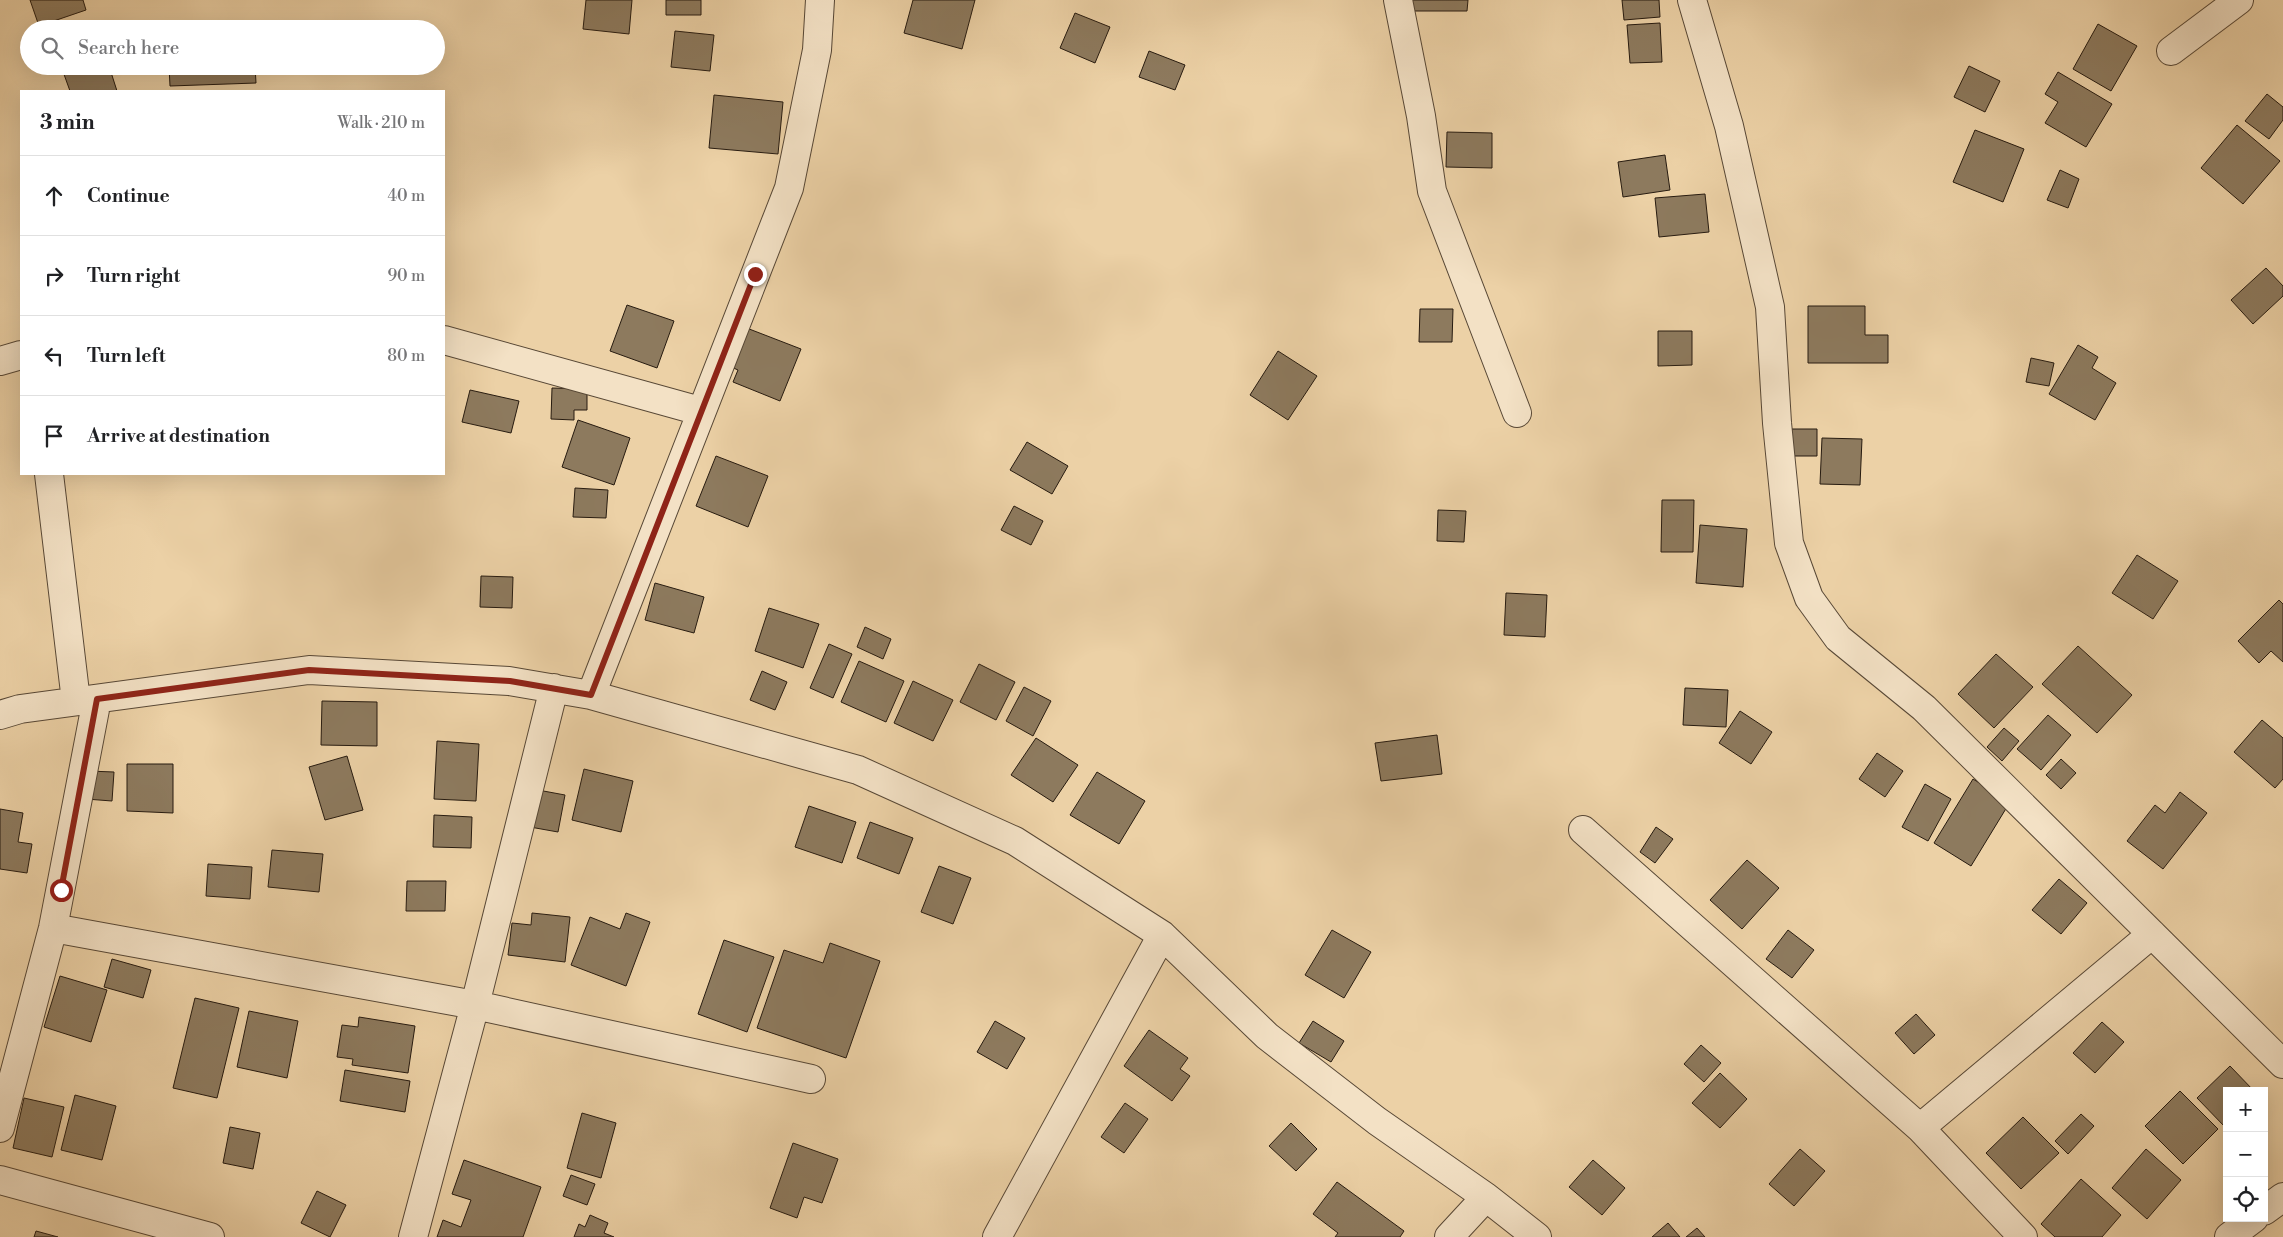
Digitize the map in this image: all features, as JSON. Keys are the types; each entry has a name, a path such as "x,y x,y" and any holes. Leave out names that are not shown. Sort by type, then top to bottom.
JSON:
{"street":[{"path":"591,695 700,411 789,188 817,50 820,0"},
{"path":"1398,0 1422,116 1432,191 1517,413"},
{"path":"1692,0 1729,126 1770,307 1777,423 1789,543 1809,598 1838,638 1924,708 2283,1064"},
{"path":"2171,51 2238,0"},
{"path":"445,340 700,411"},
{"path":"0,361 20,355"},
{"path":"0,1128 54,928 87,700 49,475"},
{"path":"0,715 20,709 309,670 510,681 591,695 858,770 1015,841 1162,935 1267,1036 1377,1120 1486,1197 1536,1237"},
{"path":"413,1237 475,1005 554,688"},
{"path":"1583,830 1920,1128 2023,1237"},
{"path":"54,928 475,1005 811,1079"},
{"path":"1920,1128 2152,934"},
{"path":"997,1237 1162,935"},
{"path":"0,1180 210,1237"},
{"path":"1449,1237 1486,1197"},
{"path":"2268,1208 2283,1197"},
{"path":"2229,1237 2249,1222"}],"building":[{"path":"30,0 83,0 86,10 57,20 37,20"},
{"path":"586,0 632,0 629,34 583,29"},
{"path":"666,0 701,0 701,15 666,15"},
{"path":"913,0 975,0 962,49 904,33"},
{"path":"1411,0 1468,0 1467,11 1411,11"},
{"path":"1622,0 1659,0 1660,17 1624,20"},
{"path":"1075,13 1110,27 1095,63 1060,48"},
{"path":"1660,23 1662,62 1630,63 1627,25"},
{"path":"2098,24 2137,46 2111,91 2073,69"},
{"path":"675,31 714,35 710,71 671,67"},
{"path":"1149,51 1185,65 1175,90 1139,77"},
{"path":"1969,66 2000,81 1985,112 1954,97"},
{"path":"2058,72 2112,104 2086,147 2045,123 2058,102 2045,94"},
{"path":"64,75 112,75 117,90 70,90"},
{"path":"169,75 256,75 256,83 170,86"},
{"path":"2267,94 2283,107 2283,120 2269,139 2245,121"},
{"path":"714,95 783,102 778,154 709,148"},
{"path":"2237,125 2280,161 2243,204 2201,168"},
{"path":"1975,130 2024,149 2003,202 1953,182"},
{"path":"1447,132 1492,133 1492,168 1446,167"},
{"path":"1665,155 1670,190 1623,197 1618,162"},
{"path":"2060,170 2079,179 2068,208 2047,200"},
{"path":"1705,194 1709,232 1659,237 1655,198"},
{"path":"2266,268 2283,286 2283,296 2253,324 2231,300"},
{"path":"627,305 674,321 657,368 610,351"},
{"path":"1808,306 1865,306 1865,335 1888,335 1888,363 1808,363"},
{"path":"1420,309 1453,309 1452,342 1419,342"},
{"path":"744,327 801,349 780,401 733,382 738,370 729,366"},
{"path":"1658,331 1692,331 1692,365 1658,366"},
{"path":"2078,345 2098,357 2092,368 2116,383 2095,420 2049,394"},
{"path":"1278,351 1317,376 1288,420 1250,395"},
{"path":"2031,358 2054,363 2049,386 2026,382"},
{"path":"552,388 587,389 587,410 574,410 574,420 551,419"},
{"path":"470,390 519,401 511,433 462,422"},
{"path":"578,420 630,438 614,485 562,467"},
{"path":"1788,429 1817,429 1817,456 1787,456"},
{"path":"1822,438 1862,439 1860,485 1820,484"},
{"path":"1027,442 1068,466 1052,494 1010,470"},
{"path":"716,456 768,476 748,527 696,506"},
{"path":"575,488 608,490 606,518 573,517"},
{"path":"1662,500 1694,500 1693,552 1661,552"},
{"path":"1014,506 1043,521 1031,545 1001,530"},
{"path":"1438,510 1466,511 1464,542 1437,541"},
{"path":"1700,525 1747,529 1743,587 1696,583"},
{"path":"2137,555 2178,581 2153,619 2112,593"},
{"path":"481,576 513,577 512,608 480,607"},
{"path":"655,583 704,597 694,633 645,620"},
{"path":"1506,593 1547,595 1545,637 1504,635"},
{"path":"2279,600 2283,604 2283,662 2271,651 2259,663 2238,641"},
{"path":"769,608 819,624 803,668 755,651"},
{"path":"865,627 891,639 883,659 857,647"},
{"path":"829,644 852,654 833,698 810,688"},
{"path":"2078,646 2132,695 2097,733 2042,684"},
{"path":"1996,654 2033,687 1994,728 1958,694"},
{"path":"859,661 904,681 886,722 841,702"},
{"path":"979,664 1015,682 996,720 960,702"},
{"path":"762,671 787,682 775,710 750,700"},
{"path":"913,681 953,700 933,741 894,723"},
{"path":"1024,687 1051,701 1033,736 1006,721"},
{"path":"1685,688 1728,690 1726,727 1683,725"},
{"path":"322,701 377,702 377,746 321,745"},
{"path":"1740,711 1772,732 1751,764 1719,743"},
{"path":"2048,715 2071,735 2041,770 2017,749"},
{"path":"2262,720 2283,738 2283,779 2275,788 2234,752"},
{"path":"2004,728 2019,741 2002,761 1987,747"},
{"path":"1437,735 1442,774 1381,781 1375,743"},
{"path":"1036,738 1078,765 1053,802 1011,775"},
{"path":"437,741 479,744 476,801 434,799"},
{"path":"1877,753 1903,771 1885,797 1859,779"},
{"path":"347,756 363,810 325,820 309,767"},
{"path":"2061,759 2076,773 2061,789 2046,775"},
{"path":"127,764 173,764 173,813 127,811"},
{"path":"584,769 633,781 621,832 572,820"},
{"path":"88,771 114,772 112,801 86,799"},
{"path":"1097,772 1145,801 1119,844 1070,815"},
{"path":"1973,779 2010,802 1971,866 1934,843"},
{"path":"1925,784 1951,799 1928,841 1902,827"},
{"path":"538,790 565,795 558,832 530,827"},
{"path":"2180,792 2207,813 2163,869 2127,841 2155,805 2165,813"},
{"path":"809,806 856,822 842,863 795,847"},
{"path":"0,809 23,813 18,842 32,844 27,873 0,869"},
{"path":"434,815 472,817 471,848 433,847"},
{"path":"870,822 913,838 899,874 857,858"},
{"path":"1656,827 1673,839 1655,863 1640,852"},
{"path":"272,850 323,854 319,892 268,887"},
{"path":"1747,860 1779,888 1742,929 1710,900"},
{"path":"208,864 252,867 250,899 206,896"},
{"path":"939,866 971,878 953,924 921,912"},
{"path":"2059,879 2087,903 2061,934 2032,910"},
{"path":"407,881 446,881 445,911 406,911"},
{"path":"532,913 570,917 565,962 508,955 512,923 531,925"},
{"path":"626,913 650,922 626,986 571,965 590,917 620,929"},
{"path":"1332,930 1371,952 1344,998 1305,975"},
{"path":"1788,930 1814,950 1792,978 1766,959"},
{"path":"724,940 774,957 747,1032 698,1014"},
{"path":"830,943 880,961 846,1058 757,1028 784,950 823,963"},
{"path":"112,959 151,970 143,998 104,987"},
{"path":"60,976 107,990 91,1042 44,1027"},
{"path":"195,998 239,1008 217,1098 173,1088"},
{"path":"249,1011 298,1021 287,1078 237,1067"},
{"path":"1916,1014 1935,1035 1914,1054 1895,1033"},
{"path":"359,1017 415,1026 408,1073 352,1065 353,1059 337,1057 342,1025 358,1027"},
{"path":"995,1021 1025,1038 1007,1069 977,1052"},
{"path":"1313,1021 1344,1041 1331,1062 1299,1043"},
{"path":"2102,1022 2124,1042 2095,1073 2073,1053"},
{"path":"1149,1030 1188,1058 1180,1069 1190,1076 1172,1101 1124,1066"},
{"path":"1701,1045 1721,1063 1704,1082 1684,1064"},
{"path":"2230,1066 2250,1087 2223,1087 2223,1125 2197,1098"},
{"path":"345,1070 410,1081 405,1112 340,1101"},
{"path":"1720,1073 1747,1099 1720,1128 1692,1103"},
{"path":"2180,1091 2218,1129 2183,1164 2145,1126"},
{"path":"75,1095 116,1106 102,1160 61,1150"},
{"path":"24,1098 64,1107 52,1157 13,1148"},
{"path":"1125,1103 1148,1119 1124,1153 1101,1137"},
{"path":"582,1113 616,1123 601,1178 567,1168"},
{"path":"2081,1114 2094,1126 2068,1154 2055,1141"},
{"path":"2023,1117 2059,1153 2021,1189 1986,1153"},
{"path":"1291,1123 1317,1149 1296,1171 1269,1146"},
{"path":"230,1127 260,1133 253,1169 223,1163"},
{"path":"793,1143 838,1159 822,1203 804,1197 797,1218 770,1208"},
{"path":"1800,1149 1825,1171 1794,1206 1769,1184"},
{"path":"2146,1149 2181,1180 2147,1219 2112,1188"},
{"path":"464,1160 541,1187 523,1237 437,1237 443,1220 461,1227 471,1200 452,1194"},
{"path":"1593,1160 1625,1188 1602,1215 1569,1187"},
{"path":"571,1175 595,1184 587,1205 563,1196"},
{"path":"2081,1179 2121,1215 2102,1237 2055,1237 2041,1224"},
{"path":"1337,1182 1404,1231 1400,1237 1335,1237 1338,1233 1313,1214"},
{"path":"317,1191 346,1205 330,1237 301,1223"},
{"path":"590,1215 608,1223 604,1233 614,1237 574,1237 579,1224 585,1227"},
{"path":"1668,1223 1680,1237 1652,1237"},
{"path":"1697,1228 1705,1237 1686,1237"},
{"path":"36,1231 58,1237 34,1237"}],"route":[{"path":"61,890 97,699 309,670 510,681 591,695 700,411 755,274"}]}
